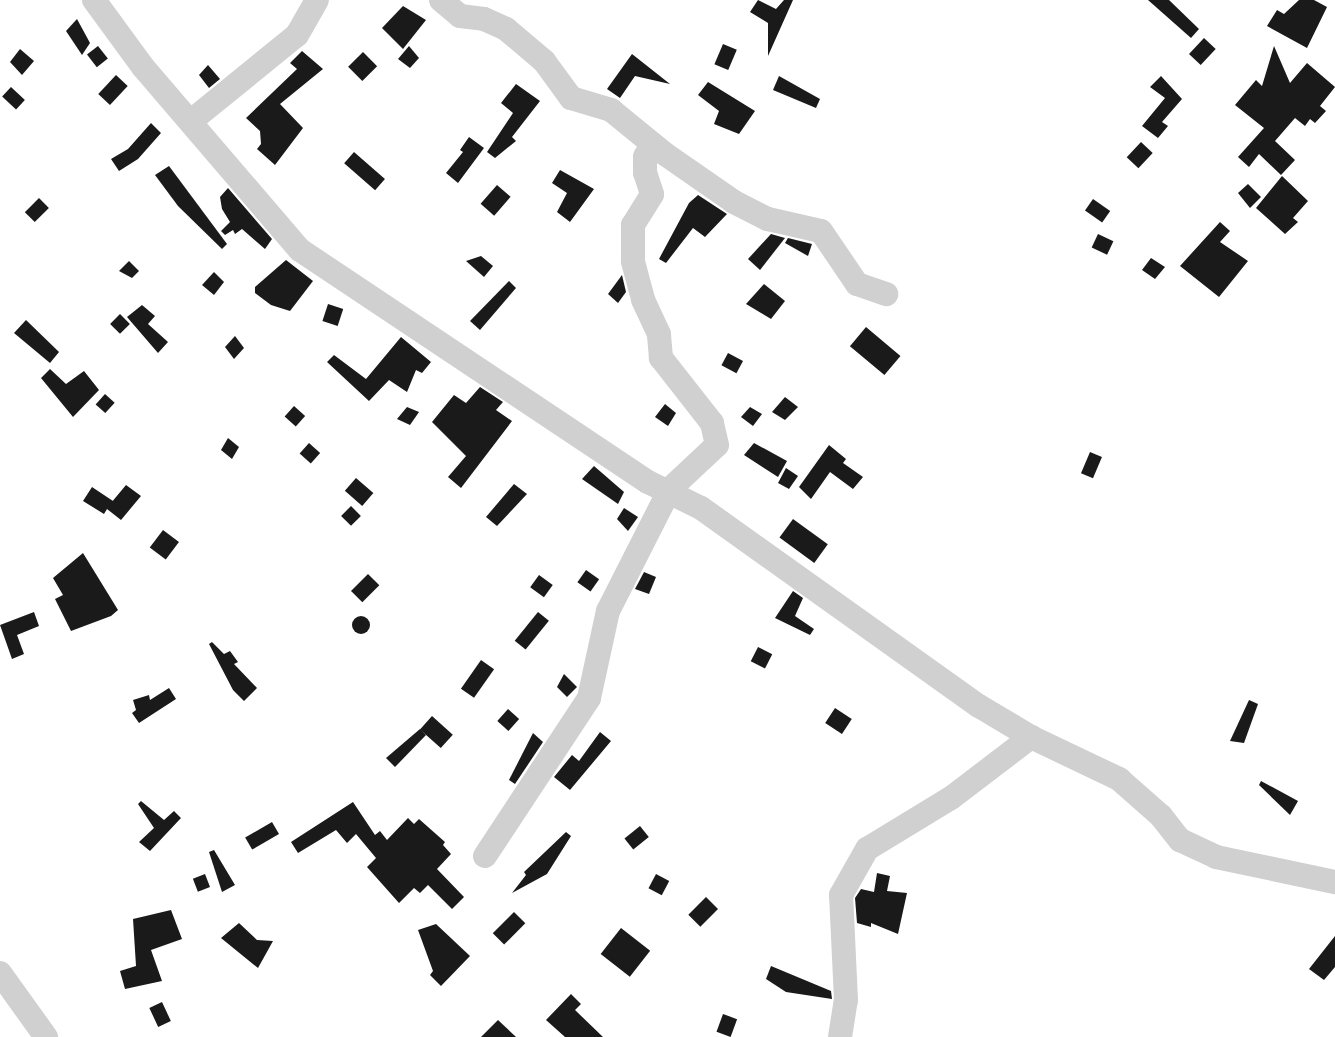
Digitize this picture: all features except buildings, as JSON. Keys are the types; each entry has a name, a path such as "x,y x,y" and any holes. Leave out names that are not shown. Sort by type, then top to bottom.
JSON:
{"street":[{"path":"94,0 143,67 300,250 629,470 670,489 702,508 907,658 1031,737 1119,779 1161,816 1180,840 1216,857 1335,882"},
{"path":"191,121 297,35 317,0"},
{"path":"441,0 460,16 484,18 506,29 544,61 571,98 611,110 652,144 751,211 797,228 821,231 857,284 886,294"},
{"path":"485,856 589,698 602,651 608,611 670,489 717,445 712,423 660,358 659,334 643,299 633,261 633,225 652,194 645,173 645,157 652,144"},
{"path":"840,1037 846,1000 841,895 867,849 951,798 1031,737"},
{"path":"0,973 46,1037"}]}
